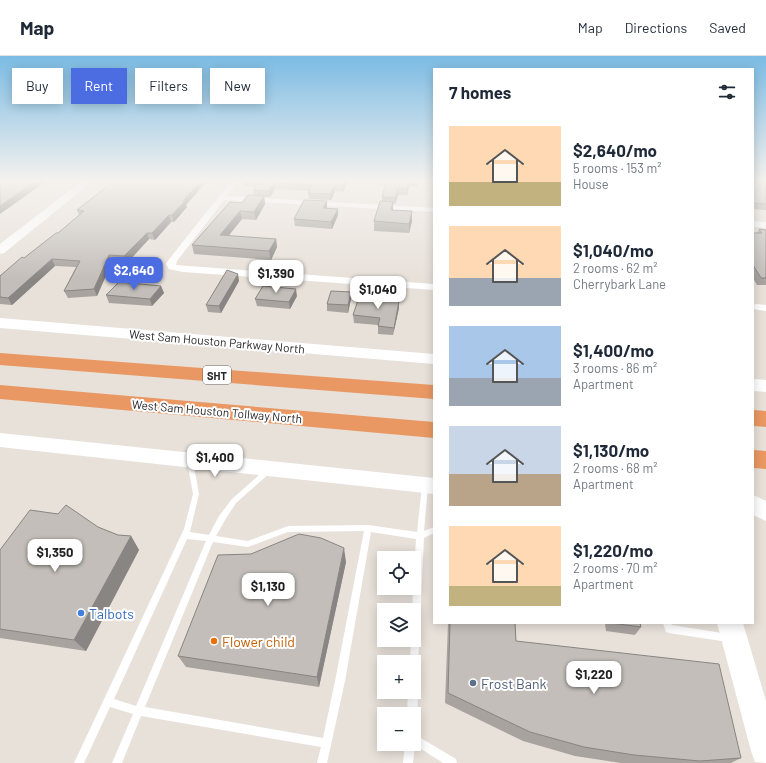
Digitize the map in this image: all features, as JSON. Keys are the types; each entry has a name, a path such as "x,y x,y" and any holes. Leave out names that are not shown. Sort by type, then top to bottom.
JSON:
{"highway":[{"name":"SHT","path":"0,359 433,392"},
{"name":"West Sam Houston Tollway North","path":"0,392 433,430"},
{"path":"754,418 766,419"},
{"path":"754,459 766,460"}],"main road":[{"path":"0,250 47,213"},
{"name":"West Sam Houston Parkway North","path":"0,323 433,359"},
{"path":"754,385 766,386"},
{"path":"0,440 430,485"},
{"path":"754,505 766,512"},
{"path":"754,518 766,518"},
{"path":"733,631 766,751"}],"street":[{"path":"210,213 173,260 171,264 172,267 433,287"},
{"path":"754,224 766,225"}],"lane":[{"path":"79,763 185,535 196,494 190,460"},
{"path":"117,763 211,539 222,518 234,501 271,468"},
{"path":"414,655 420,536 430,485"},
{"path":"185,535 248,544 288,529 368,528 420,536 433,530"},
{"path":"322,763 340,681 368,528"},
{"path":"667,624 669,630 733,631"},
{"path":"107,702 139,710 326,743"},
{"path":"421,743 452,763"},
{"path":"408,763 409,751"}],"building":[{"path":"82,213 174,213 169,215 152,233 147,233 124,256 109,255 94,289 64,291 80,261 52,259 8,298 0,297 0,276 22,257 24,258 58,233"},
{"path":"220,213 238,213 220,235 276,239 269,251 192,245"},
{"path":"297,213 336,213 331,222 294,219"},
{"path":"376,213 412,213 409,224 374,221"},
{"path":"759,229 766,230 766,278 761,278 754,267 754,233 762,233"},
{"path":"227,270 238,274 219,306 206,305"},
{"path":"119,282 161,286 150,299 106,295"},
{"path":"263,286 296,289 289,302 255,299"},
{"path":"331,291 351,292 348,305 327,304"},
{"path":"359,297 399,301 394,328 378,326 380,318 353,315"},
{"path":"66,505 98,527 118,535 131,536 74,640 0,629 0,550 30,510 58,514"},
{"path":"299,534 321,538 344,548 317,677 178,656 218,555 251,554"},
{"path":"450,624 515,624 516,641 719,664 741,758 700,761 634,755 584,747 530,732 448,693"},
{"path":"618,624 640,624 641,627"}],"place":[{"name":"Talbots","path":"81,613"},
{"name":"Flower child","path":"214,641"},
{"name":"Frost Bank","path":"473,683"}]}
